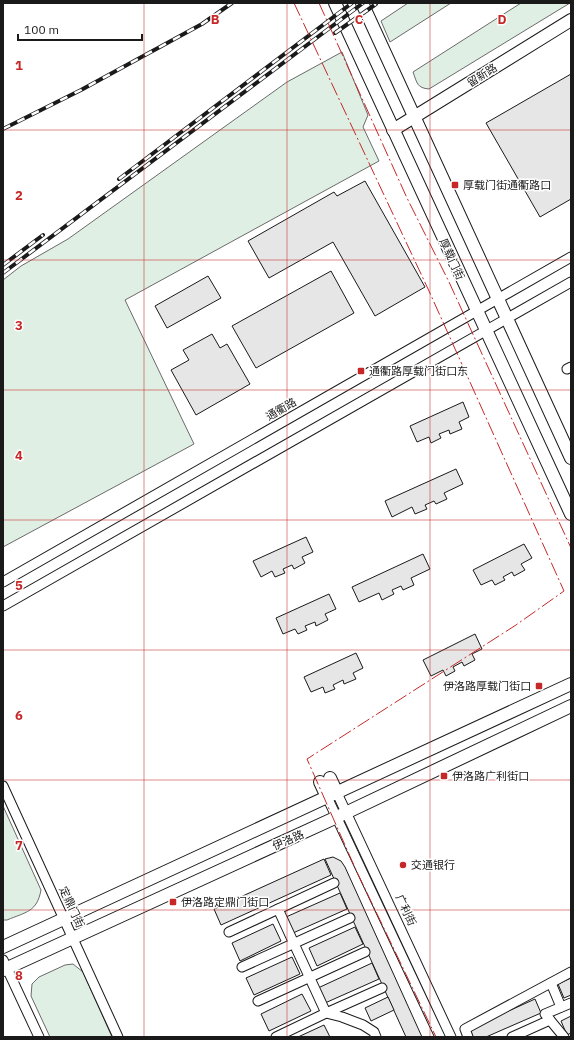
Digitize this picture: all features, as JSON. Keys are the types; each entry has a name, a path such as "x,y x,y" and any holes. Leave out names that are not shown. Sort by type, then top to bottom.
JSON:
{"main road":[{"name":"厚载门街","path":"335,3 571,514"},
{"path":"362,3 571,458"},
{"name":"留新路","path":"393,130 571,20"},
{"name":"伊洛路","path":"3,947 571,684"},
{"name":"伊洛路","path":"4,966 73,938 342,815 571,706"},
{"path":"325,780 332,795"}],"street":[{"path":"497,299 571,253"},
{"name":"通衢路","path":"3,582 571,257"},
{"path":"3,606 571,282"},
{"name":"定鼎门街","path":"3,786 118,1037"},
{"name":"广利街","path":"332,795 451,1037"},
{"name":"广利街","path":"342,815 440,1037"},
{"path":"229,932 334,883"},
{"path":"278,909 326,1013"},
{"path":"242,967 350,918"},
{"path":"258,1001 365,952"},
{"path":"4,966 39,1037"},
{"path":"468,1037 465,1029 571,972"},
{"path":"550,983 561,1007"},
{"path":"276,1037 382,988"},
{"path":"564,1037 545,1014 571,1003"},
{"path":"326,1013 363,1025 374,1032 376,1037"},
{"path":"512,1037 550,1020"}],"green space":[{"path":"408,3 451,3 390,42 381,21"},
{"path":"521,3 570,3 429,89 418,84 413,72"},
{"path":"342,52 368,115 363,127 379,161 125,300 194,444 3,547 3,280 21,266 68,239 287,82"},
{"path":"3,806 41,890 37,903 30,910 7,920 3,920"},
{"path":"73,964 83,972 112,1037 50,1037 31,996 32,984 39,977 65,965"}],"building":[{"path":"571,74 571,199 540,217 486,123"},
{"path":"365,181 425,287 375,316 333,242 269,278 248,241 334,192 337,196"},
{"path":"331,271 354,313 256,368 232,326"},
{"path":"208,276 221,298 167,328 155,306"},
{"path":"212,334 220,348 227,344 250,384 196,415 171,370 189,360 183,350"},
{"path":"463,402 469,417 459,422 462,429 450,434 449,430 439,434 441,438 431,443 429,437 417,442 410,426"},
{"path":"456,469 463,484 444,493 447,499 436,504 434,501 425,505 427,509 415,514 412,507 392,517 385,501"},
{"path":"306,537 313,552 302,557 305,563 294,569 292,565 283,569 285,573 275,577 272,571 261,577 253,561"},
{"path":"524,544 532,558 521,564 525,570 514,576 512,572 503,577 505,580 495,585 492,580 481,585 473,570"},
{"path":"423,554 430,569 411,578 414,585 403,590 401,586 392,590 394,594 382,600 379,593 359,602 352,587"},
{"path":"329,594 336,609 325,614 328,620 316,626 315,622 305,626 307,630 298,634 295,629 283,634 276,618"},
{"path":"475,634 482,649 472,654 475,660 464,666 462,662 453,667 455,671 446,676 443,670 431,676 423,660"},
{"path":"356,653 363,668 353,673 356,679 344,684 343,680 333,685 335,689 325,693 323,687 311,692 304,677"},
{"path":"333,857 341,861 345,867 422,1037 406,1037 325,859"},
{"path":"324,859 331,875 221,925 214,909"},
{"path":"340,893 347,909 293,933 286,917"},
{"path":"273,924 281,941 240,961 232,943"},
{"path":"355,927 363,944 317,966 309,948"},
{"path":"292,957 300,974 254,995 246,978"},
{"path":"372,963 379,979 325,1003 318,988"},
{"path":"571,978 571,995 564,998 558,984"},
{"path":"302,994 311,1011 269,1031 261,1014"},
{"path":"388,997 394,1010 371,1021 365,1008"},
{"path":"535,999 541,1013 486,1037 473,1037 469,1029"},
{"path":"571,1016 571,1033 567,1035 561,1021"},
{"path":"324,1025 330,1037 298,1037"}],"railway":[{"path":"3,129 81,90 202,24 232,3"},
{"path":"119,179 352,3"},
{"path":"3,273 363,3"},
{"path":"335,33 376,4"},
{"path":"3,265 43,235"}],"power":[{"path":"294,3 429,291 564,591 516,625 307,759 356,870 436,1037"},
{"path":"319,3 407,198 449,282 571,548"}],"place":[{"name":"厚载门街通衢路口","path":"455,185"},
{"name":"通衢路厚载门街口东","path":"361,371"},
{"name":"伊洛路厚载门街口","path":"539,686"},
{"name":"伊洛路广利街口","path":"444,776"},
{"name":"交通银行","path":"403,865"},
{"name":"伊洛路定鼎门街口","path":"173,902"}]}
